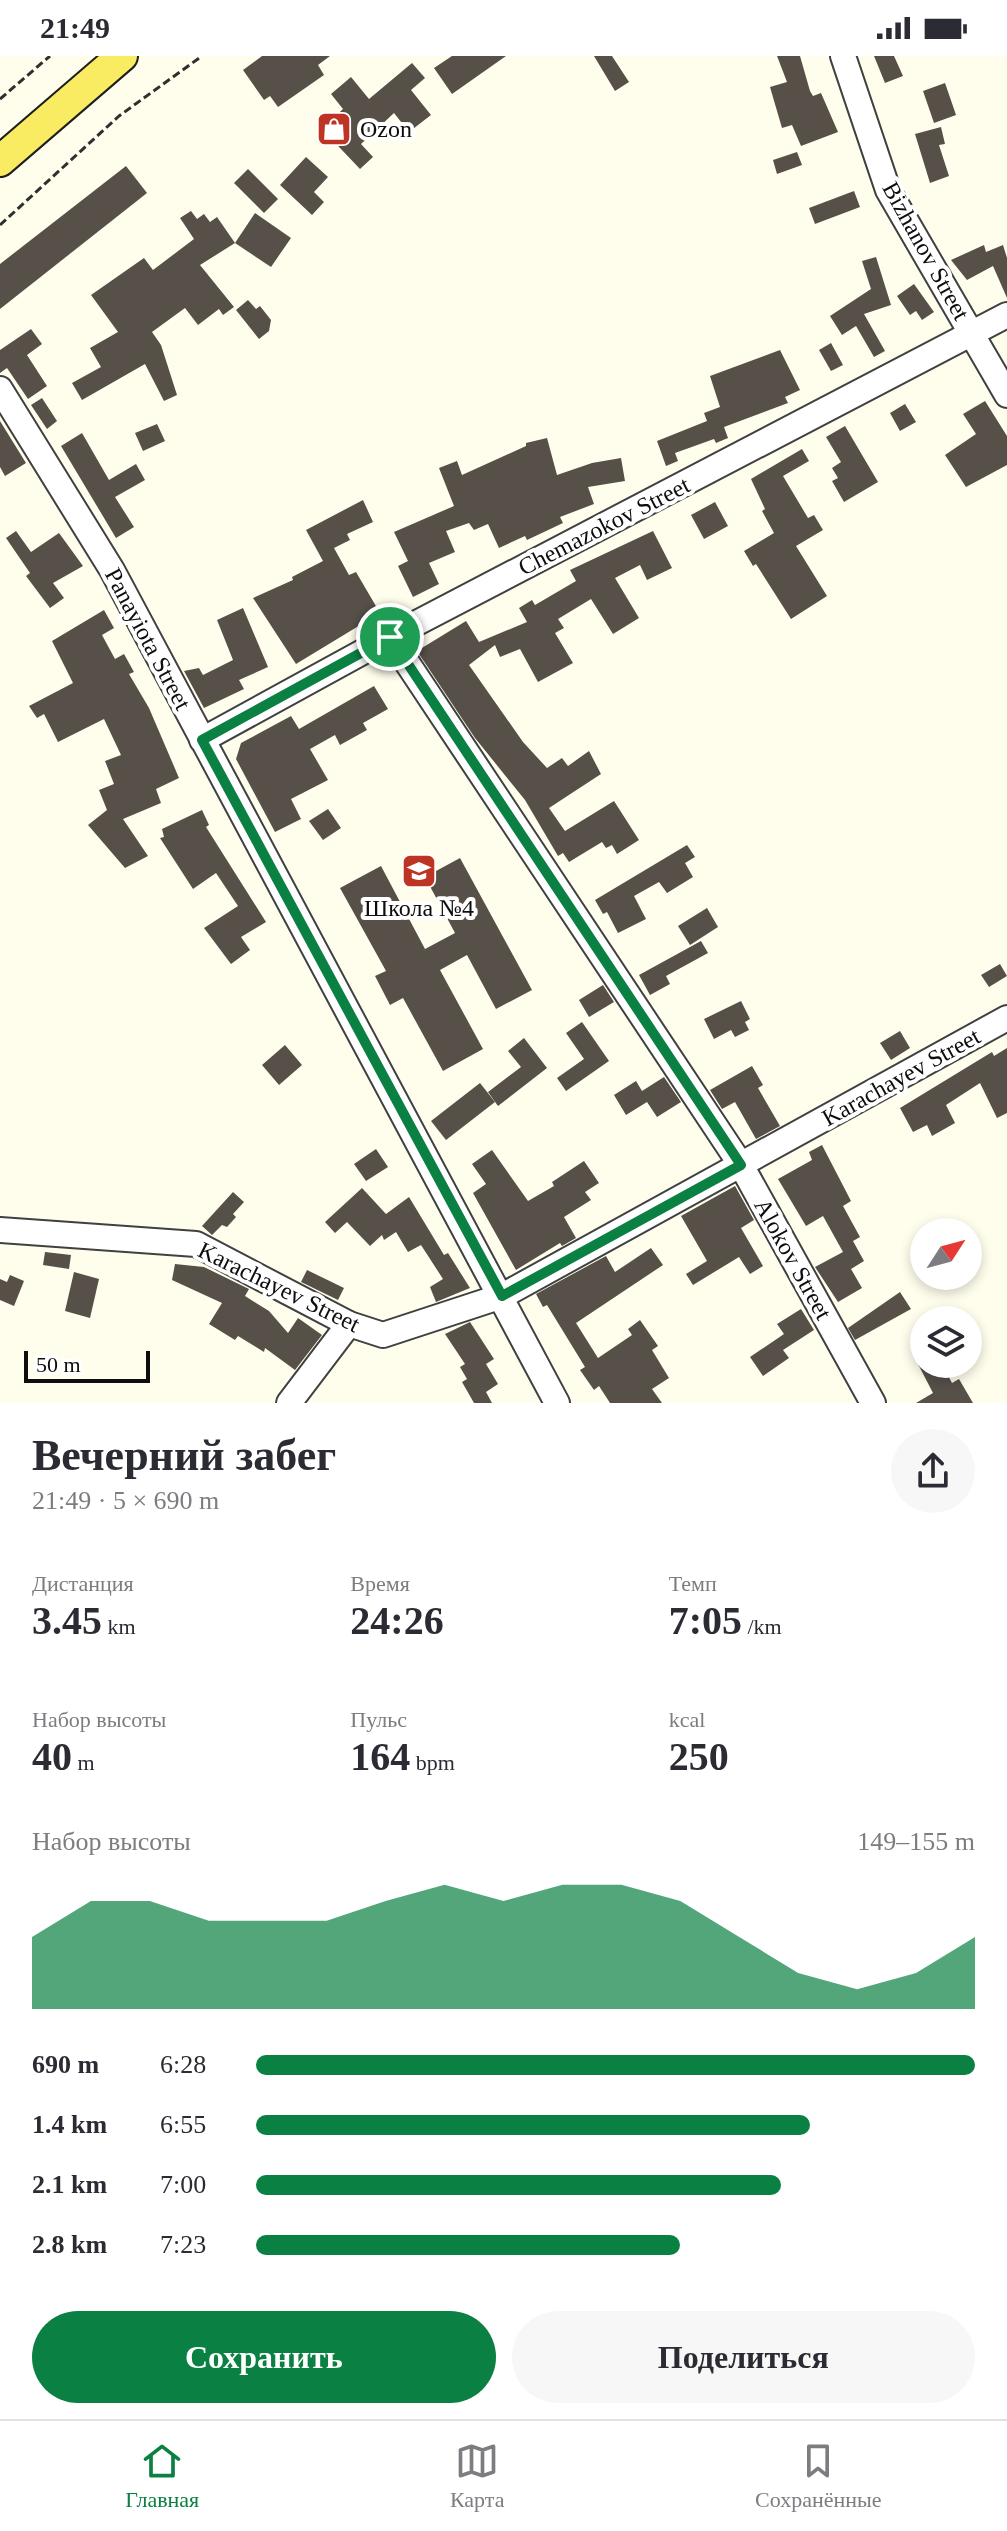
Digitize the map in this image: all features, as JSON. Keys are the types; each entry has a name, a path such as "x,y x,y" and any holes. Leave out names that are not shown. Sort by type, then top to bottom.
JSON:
{"main road":[{"path":"0,161 122,56"}],"street":[{"name":"Bizhanov Street","path":"843,56 888,190 1007,395"},
{"name":"Chemazokov Street","path":"202,740 390,637 1007,315"},
{"name":"Panayiota Street","path":"0,389 112,570 557,1403"},
{"name":"Alokov Street","path":"390,637 741,1165 873,1403"},
{"name":"Karachayev Street","path":"0,1230 196,1244 349,1324 383,1335 502,1296 1007,1018"},
{"path":"289,1403 349,1324"}],"path":[{"path":"0,99 50,56"},
{"path":"0,225 119,116 202,56"}],"building":[{"path":"262,56 330,56 318,65 324,75 278,107 270,96 264,100 243,70"},
{"path":"452,56 506,56 452,94 434,68"},
{"path":"594,56 612,56 629,82 615,91"},
{"path":"777,56 800,56 810,91 813,96 821,93 838,132 801,146 792,125 782,128 770,87 787,82"},
{"path":"874,56 894,56 903,76 885,83"},
{"path":"412,63 425,78 411,90 431,115 409,132 394,113 361,144 373,157 360,169 322,129 343,109 331,94 351,77 369,99"},
{"path":"945,83 956,115 934,123 923,91"},
{"path":"941,127 945,144 939,145 949,176 930,183 915,134"},
{"path":"797,152 802,165 777,174 773,160"},
{"path":"306,157 328,177 314,192 324,202 312,215 280,185"},
{"path":"126,166 147,193 0,309 0,264"},
{"path":"248,169 278,199 264,213 234,183"},
{"path":"854,191 860,207 815,224 809,208"},
{"path":"191,211 197,219 204,214 210,222 217,217 235,243 200,265 234,307 223,315 219,309 198,325 185,308 152,332 161,345 177,395 164,401 145,364 82,400 72,383 101,367 90,348 118,332 91,295 144,258 153,270 194,239 180,218"},
{"path":"255,213 291,238 271,267 235,243"},
{"path":"984,245 986,252 1003,245 1007,258 1007,298 993,266 967,280 951,260"},
{"path":"876,257 891,305 864,314 885,351 874,357 856,326 842,335 830,316 871,289 862,261"},
{"path":"914,284 934,312 922,320 916,311 910,315 897,296"},
{"path":"248,300 256,309 260,306 271,320 269,331 259,339 236,310"},
{"path":"31,329 42,344 27,355 47,386 28,399 7,368 0,373 0,350"},
{"path":"831,343 843,365 831,371 819,350"},
{"path":"780,350 800,390 785,397 788,403 724,427 728,438 716,443 714,439 675,453 678,461 666,466 657,441 707,421 704,413 720,407 710,376"},
{"path":"42,398 57,421 47,429 31,405"},
{"path":"985,401 1007,436 1007,465 966,487 945,455 976,434 963,414"},
{"path":"905,404 916,422 900,431 890,413"},
{"path":"0,421 26,463 5,476 0,467"},
{"path":"157,424 165,441 143,451 135,433"},
{"path":"845,426 878,482 844,502 832,481 838,478 832,468 841,462 826,437"},
{"path":"82,433 109,480 136,464 145,480 115,497 134,527 116,538 61,446"},
{"path":"547,438 557,475 592,463 621,458 625,481 588,487 594,504 560,517 563,523 527,540 525,536 499,548 488,524 474,530 469,523 446,531 455,552 429,563 439,584 413,597 398,566 408,561 394,532 454,506 439,468 457,461 462,475 526,446 526,443"},
{"path":"802,449 809,461 783,476 808,518 814,515 823,530 796,546 827,596 791,619 756,564 753,566 744,551 774,533 762,511 765,509 751,479"},
{"path":"363,500 373,522 347,534 350,540 334,548 349,575 356,572 380,613 296,664 253,598 293,580 292,577 323,561 306,530"},
{"path":"715,502 728,526 704,539 691,515"},
{"path":"16,531 31,552 59,533 83,566 53,583 64,598 50,608 26,576 30,573 6,538"},
{"path":"653,531 672,568 647,580 640,565 615,578 639,618 613,634 591,599 558,619 564,628 555,633 573,663 538,682 520,649 500,657 495,645 469,665 523,742 547,768 562,758 568,766 589,751 601,774 549,808 565,831 614,801 639,840 617,854 612,845 606,848 602,842 569,862 563,853 558,856 525,800 475,738 417,651 466,621 479,642 527,622 519,608 532,600 535,605 576,581 570,570"},
{"path":"243,608 268,667 239,680 244,689 204,708 184,671 199,668 203,675 233,660 217,620"},
{"path":"104,610 114,628 102,635 115,659 124,654 134,672 129,674 149,708 179,778 156,789 161,803 123,819 148,856 125,868 88,825 107,810 99,790 114,784 105,761 121,755 104,719 58,742 44,714 37,718 29,706 73,683 52,641"},
{"path":"374,686 388,709 363,723 367,730 340,745 335,735 310,749 328,780 291,799 301,819 275,832 236,759 241,743 291,716 299,729"},
{"path":"328,809 341,828 323,840 309,821"},
{"path":"202,810 209,825 206,827 266,922 241,937 250,950 231,964 204,928 238,906 216,873 193,889 160,838 164,837 162,829"},
{"path":"687,845 695,857 685,863 693,877 667,893 659,882 634,896 646,919 618,933 607,912 603,914 595,900"},
{"path":"460,858 532,990 496,1009 467,955 440,970 483,1049 443,1071 403,998 390,1005 375,976 386,971 340,888 381,866 425,949 455,933 425,877"},
{"path":"707,908 718,927 690,945 678,926"},
{"path":"701,941 708,953 666,976 670,984 650,995 639,975"},
{"path":"1000,964 1007,976 989,987 981,975"},
{"path":"603,985 614,1002 589,1017 579,1000"},
{"path":"741,1001 750,1019 745,1022 749,1030 735,1037 731,1030 714,1039 704,1019"},
{"path":"582,1022 609,1061 566,1091 557,1078 584,1059 566,1033"},
{"path":"900,1031 910,1048 891,1060 880,1043"},
{"path":"524,1038 547,1068 498,1106 488,1092 521,1067 508,1051"},
{"path":"285,1045 302,1065 279,1085 262,1065"},
{"path":"1007,1048 1007,1113 997,1118 980,1083 946,1105 955,1123 932,1136 927,1125 913,1132 900,1108 992,1052 994,1056"},
{"path":"752,1066 763,1085 758,1088 780,1126 756,1139 735,1102 722,1109 710,1090"},
{"path":"664,1077 681,1102 657,1117 647,1102 626,1115 614,1095 636,1081 642,1091"},
{"path":"480,1083 495,1102 446,1140 431,1121"},
{"path":"822,1145 851,1201 843,1206 860,1237 853,1241 864,1261 851,1269 862,1288 838,1302 815,1267 843,1252 823,1216 806,1226 778,1179 812,1160 809,1152"},
{"path":"376,1149 388,1167 366,1181 354,1164"},
{"path":"492,1150 528,1201 554,1186 552,1182 584,1161 599,1183 585,1192 591,1200 564,1217 576,1238 562,1246 560,1243 516,1270 473,1193 486,1184 472,1164"},
{"path":"735,1186 754,1220 741,1228 763,1266 750,1274 739,1257 693,1285 686,1274 707,1261 681,1216"},
{"path":"362,1188 386,1214 409,1197 444,1255 448,1253 470,1288 436,1302 430,1287 443,1279 421,1245 408,1252 396,1232 384,1240 382,1235 370,1246 347,1222 335,1233 325,1222"},
{"path":"233,1192 244,1202 227,1227 222,1225 212,1235 202,1226"},
{"path":"651,1248 663,1265 576,1323 598,1358 632,1335 628,1329 640,1320 658,1346 652,1350 669,1378 652,1389 662,1403 610,1403 599,1386 594,1390 580,1370 585,1367 547,1305 543,1307 536,1294 606,1256 615,1272"},
{"path":"45,1252 71,1255 69,1269 43,1265"},
{"path":"175,1264 204,1267 249,1289 245,1296 269,1311 288,1333 298,1318 322,1335 295,1370 265,1348 264,1352 238,1336 235,1340 209,1324 222,1303 172,1280"},
{"path":"307,1270 344,1288 338,1300 301,1282"},
{"path":"74,1272 99,1279 90,1318 65,1311"},
{"path":"10,1275 24,1281 14,1306 0,1300 0,1279 7,1282"},
{"path":"900,1292 910,1307 855,1340 848,1328"},
{"path":"801,1309 814,1330 783,1350 789,1358 763,1376 750,1357 784,1334 777,1324"},
{"path":"470,1322 494,1359 486,1364 498,1384 486,1392 492,1403 474,1403 462,1382 467,1379 460,1367 465,1364 445,1334"},
{"path":"925,1378 949,1378 952,1383 959,1379 973,1403 916,1403 933,1393"}],"place":[{"name":"Ozon","path":"334,129"},
{"name":"Школа №4","path":"419,871"}],"route":[{"path":"390,637 741,1165 502,1296 202,740 390,637"}]}
